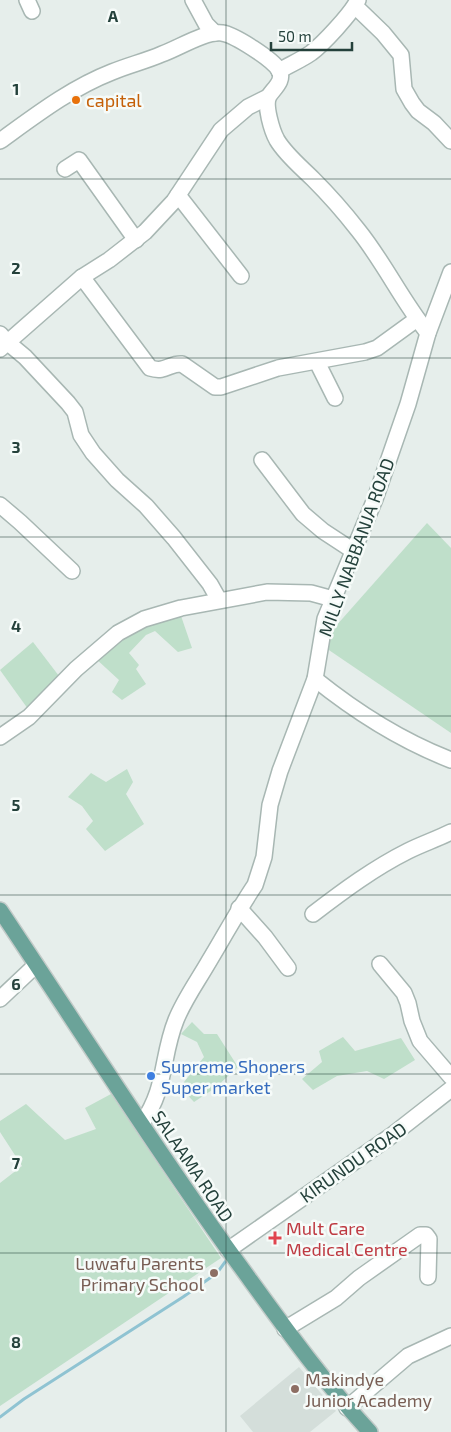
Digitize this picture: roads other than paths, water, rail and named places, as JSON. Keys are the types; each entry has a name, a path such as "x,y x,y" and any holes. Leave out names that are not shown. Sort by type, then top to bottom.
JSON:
{"main road":[{"name":"SALAAMA ROAD","path":"0,910 182,1185 228,1250 285,1329 347,1408 370,1432"}],"street":[{"path":"193,0 206,24 215,34"},
{"path":"279,70 305,57 316,49 356,3 401,55 404,89 412,103 418,111 434,123 451,141"},
{"path":"0,141 61,98 112,72 162,55 204,36 222,33 232,36 266,58 279,70 280,78 278,85 268,97 248,106 221,130 178,195 136,240 82,277 2,342 25,357 68,403 75,412 81,435 93,453 117,480 146,506 174,538 210,584 219,600"},
{"path":"268,97 268,114 276,138 284,150 322,189 359,232 428,333"},
{"path":"65,168 79,160 136,240"},
{"path":"178,195 241,276"},
{"name":"MILLY NABBANJA ROAD","path":"142,1123 152,1109 158,1092 176,1019 239,908 255,885 264,857 270,805 314,679 325,620 352,550 375,499 394,445 428,333 451,272"},
{"path":"82,277 150,368 158,371 182,364 209,384 221,387 278,368 316,362 377,348 417,319"},
{"path":"316,362 335,398"},
{"path":"262,460 304,514 323,532 352,550"},
{"path":"0,505 72,571"},
{"path":"0,737 29,717 76,669 118,633 153,616 219,600 267,592 311,593 333,599"},
{"path":"314,679 336,697 370,719 403,738 451,760"},
{"path":"313,914 350,885 409,850 451,832"},
{"path":"239,908 265,937 288,968"},
{"path":"0,999 36,964"},
{"path":"380,964 404,993 420,1042 451,1077"},
{"name":"KIRUNDU ROAD","path":"228,1250 251,1232 391,1136 451,1089"},
{"path":"285,1329 336,1298 359,1278 420,1234 426,1235 429,1239 428,1277"},
{"path":"347,1408 408,1356 451,1336"}],"waterway":[{"path":"0,1417 24,1399 183,1297 217,1273 228,1258"}],"place":[{"name":"capital","path":"76,100"},
{"name":"Supreme Shopers Super market","path":"151,1076"},
{"name":"Mult Care Medical Centre","path":"275,1238"},
{"name":"Luwafu Parents Primary School","path":"214,1273"},
{"name":"Makindye Junior Academy","path":"295,1389"}]}
